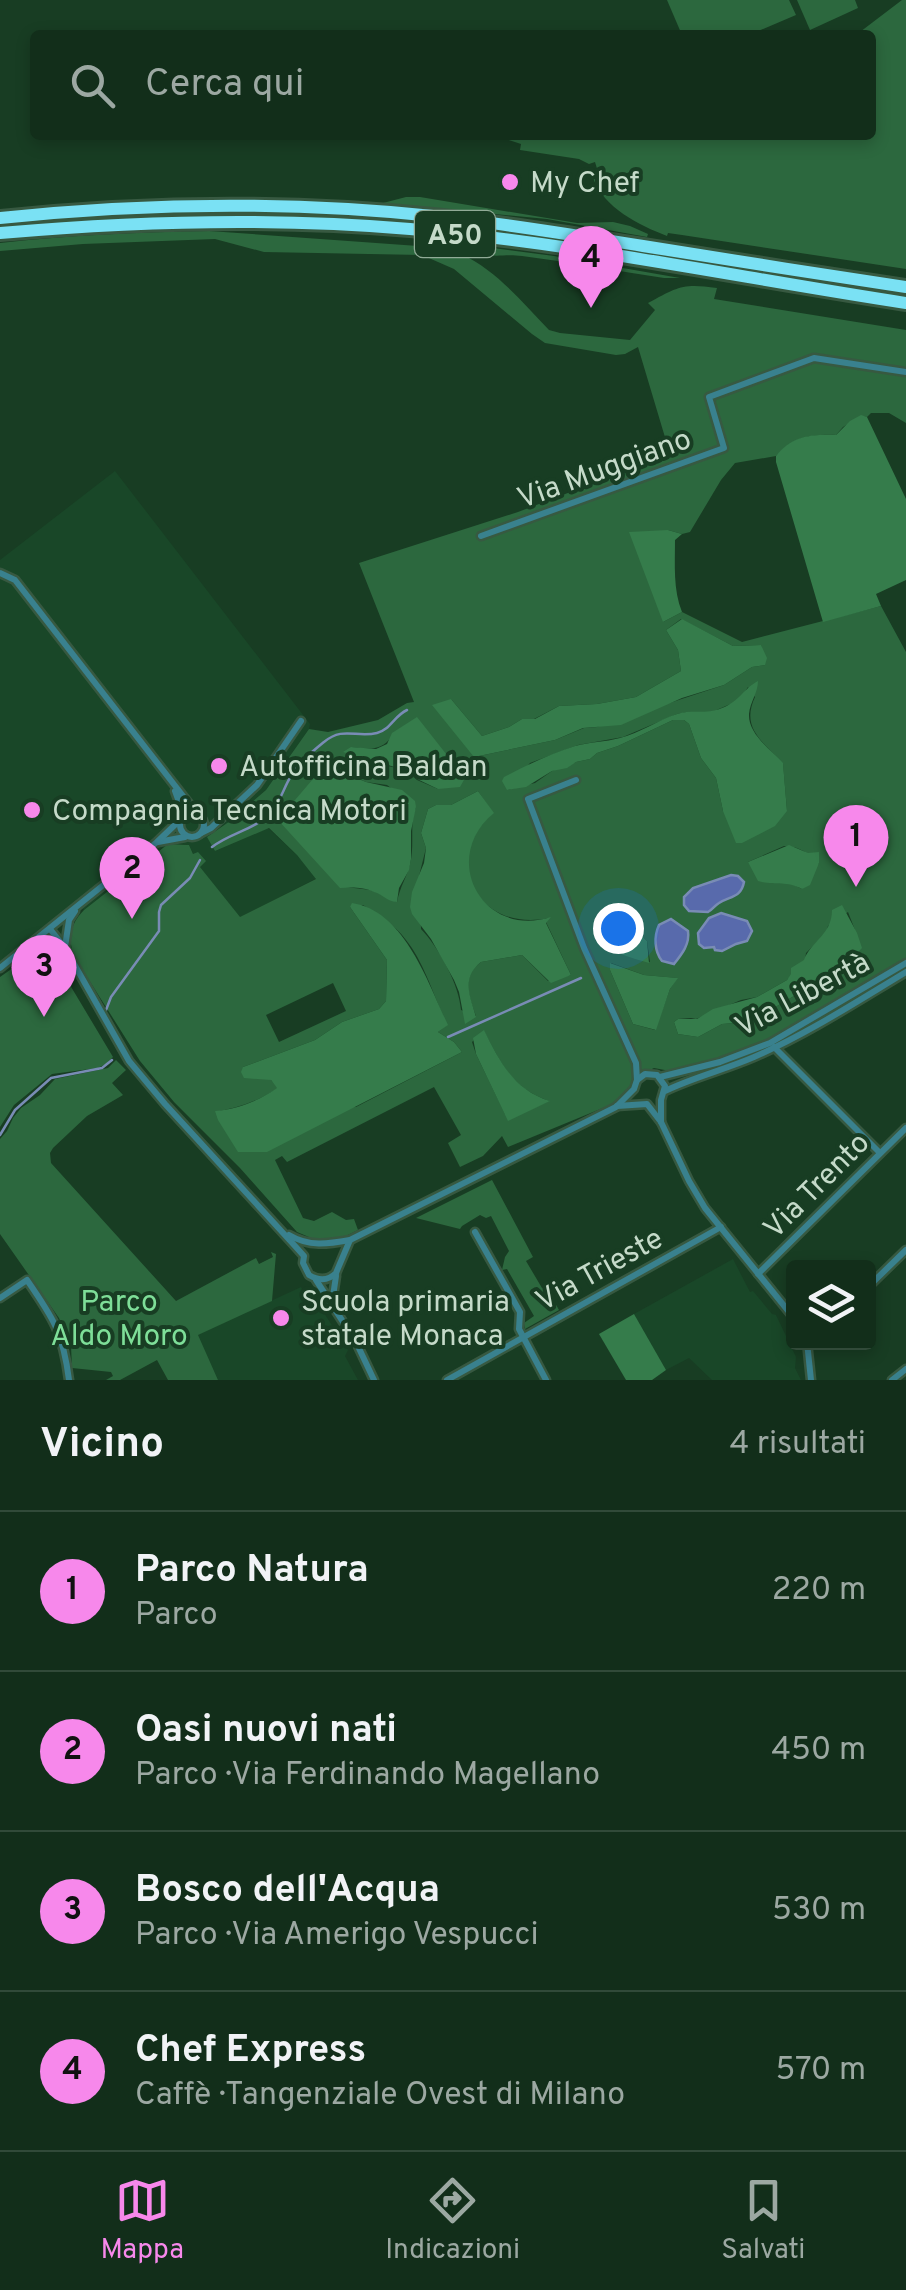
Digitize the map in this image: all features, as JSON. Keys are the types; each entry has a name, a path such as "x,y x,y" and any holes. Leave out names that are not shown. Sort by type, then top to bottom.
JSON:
{"highway":[{"name":"A50","path":"0,218 199,206 376,211 538,230 906,287"},
{"name":"A50","path":"0,233 172,222 378,226 528,243 906,303"}],"street":[{"name":"Via Muggiano","path":"481,536 724,448 709,396 814,358 906,372"},
{"path":"0,573 15,580 200,816 204,826 201,833"},
{"path":"157,842 195,837 211,828 257,785 301,721"},
{"path":"276,1225 313,1245 350,1240 616,1106 634,1089 636,1063 577,931 528,799 576,780"},
{"path":"172,785 179,802 180,830 188,837"},
{"path":"0,968 157,842 186,814 221,818"},
{"path":"65,948 70,920 80,904"},
{"path":"50,928 135,1068 304,1256 305,1270 315,1278 356,1342 374,1380"},
{"path":"50,928 50,952"},
{"path":"16,956 32,951 50,952 75,967"},
{"name":"Via Libertà","path":"665,1091 727,1068 772,1045 906,963"},
{"name":"Via Libertà","path":"660,1077 720,1062 818,1026 906,972"},
{"path":"772,1045 880,1153"},
{"path":"636,1063 664,1081 661,1122"},
{"path":"637,1080 650,1073"},
{"path":"634,1089 636,1098 661,1122 698,1198 786,1308"},
{"path":"616,1106 655,1104 661,1100"},
{"name":"Via Trento","path":"758,1274 906,1128"},
{"name":"Via Trieste","path":"447,1380 720,1227"},
{"path":"475,1232 520,1312 519,1329 546,1380"},
{"path":"332,1304 336,1272 350,1240"},
{"path":"328,1244 338,1252 340,1262"},
{"path":"304,1256 313,1245"},
{"path":"876,1279 906,1250"},
{"path":"315,1278 327,1279 336,1272"},
{"path":"0,1298 28,1280 60,1333 69,1380"},
{"path":"809,1350 811,1380"},
{"path":"892,1380 906,1368"}],"shaded area":[{"path":"861,415 867,417 906,499 906,580 876,594 881,606 823,622 776,456 803,438 836,435"},
{"path":"115,471 310,724 266,790 208,835 215,851 268,828 317,878 239,918 199,866 189,845 175,843 163,847 84,910 77,901 0,962 0,560"},
{"path":"668,530 682,534 675,540 675,558 682,612 663,622 629,532"},
{"path":"682,619 733,646 761,645 767,658 765,665 752,667 724,685 682,698 621,725 583,728 555,740 474,757 432,705 451,699 482,736 522,719 535,719 559,706 636,697 681,671 678,650 666,630"},
{"path":"758,681 750,721 761,741 783,763 787,811 775,826 742,843 736,843 723,811 716,778 701,758 684,720 673,720 590,759 552,771 526,787 507,790 502,781 530,764 575,746 627,736 677,714 722,708"},
{"path":"417,717 465,778 460,787 438,789 405,770 343,752 351,747 376,749 387,744 392,733"},
{"path":"330,759 344,773 402,790 415,801 411,859 397,902 366,889 340,888 278,820"},
{"path":"478,791 494,813 478,831 470,851 470,871 476,890 488,906 505,916 526,921 551,917 546,923 571,975 551,983 522,955 481,962 469,981 476,1017 465,1024 454,980 410,907 424,863 426,848 421,833 428,809 451,805"},
{"path":"789,845 808,853 819,852 810,885 802,889 758,881 748,862"},
{"path":"352,903 371,909 400,934 423,970 448,1025 438,1032 462,1052 267,1152 238,1152 215,1111 247,1104 277,1088 271,1080 244,1078 243,1067 315,1040 342,1022 379,1009 386,1001 387,960 350,907"},
{"path":"842,905 862,948 849,961 767,1012 722,1024 698,1037 678,1034 674,1022 678,1019 697,1019 713,1009 757,997 787,980 791,968 804,960 825,932 832,910"},
{"path":"618,914 630,917 647,941 649,963 616,951 604,940 597,922"},
{"path":"610,963 644,975 678,978 670,989 656,1030 633,1024"},
{"path":"484,1030 502,1064 518,1082 550,1101 508,1121 476,1054 473,1038"},
{"path":"733,1259 750,1292 776,1315 786,1336 786,1350 793,1350 796,1357 795,1368 801,1380 712,1380 689,1358 666,1370 634,1314"},
{"name":"Scuola primaria statale Monaca","path":"301,1287 308,1298 313,1296 348,1350 345,1356 358,1380 218,1380 197,1335"},
{"path":"634,1314 666,1370 652,1380 626,1380 599,1334"}],"green space":[{"path":"667,0 789,0 796,15 761,30 680,30"},
{"path":"797,0 855,0 858,8 810,30"},
{"path":"906,0 906,269 668,233 667,236 634,221 605,198 593,178 599,175 595,162 520,150 521,144 509,140 876,140 876,30 863,30"},
{"path":"406,197 577,223 613,222 648,234 647,237 547,219 383,203"},
{"path":"209,231 446,248 490,272 549,330 560,333 630,340 655,310 648,303 688,286 717,288 714,299 906,330 906,423 889,413 871,413 843,427 836,435 803,438 776,456 735,463 690,532 668,530 663,622 682,612 742,642 881,606 906,652 906,961 769,1041 670,1071 654,1068 633,1078 631,1088 615,1103 508,1147 502,1136 483,1156 460,1167 448,1143 461,1135 434,1087 287,1162 282,1156 275,1160 303,1218 314,1221 332,1212 346,1220 354,1219 358,1230 346,1236 316,1240 297,1232 140,1061 75,958 71,945 73,927 84,910 168,844 189,845 193,854 198,852 206,861 200,867 240,917 316,879 269,828 215,851 207,837 266,790 309,729 328,732 378,720 414,702 359,563 518,512 670,454 638,347 616,355 545,343 454,269 422,255 264,252 215,239 0,251 0,243 26,240","holes":["681,619 733,646 761,645 765,665 752,667 724,685 597,727 474,757 451,699 482,736 522,719 534,719 559,706 636,697 681,671 678,650 666,630","748,687 755,697 752,726 783,764 787,811 723,811 716,778 701,758 684,720 673,720 590,759 552,771 535,783 507,790 530,763 578,745 623,737 688,712 707,714 740,700","392,736 438,789 351,747 369,749 383,745","337,767 366,782 387,785 416,807 410,864 397,902 371,890 346,887","478,791 493,813 477,832 469,851 468,871 474,889 486,904 503,915 524,920 549,918 546,922 571,975 548,981 522,955 481,962 469,980 476,1016 461,1010 447,967 421,929 419,876 426,848 421,833 428,809 451,805","789,846 819,863 802,889 748,862","363,905 406,940 424,970 447,1025 438,1032 462,1052 356,1107 215,1112 248,1103 278,1088 271,1080 243,1067 315,1040 342,1022 379,1009 386,1001 387,960 350,907","848,912 855,930 837,968 829,970 822,979 767,1012 722,1024 698,1037 678,1034 674,1022 678,1019 696,1019 757,997 787,980 805,960 806,953 828,926","618,914 630,917 647,941 650,962 611,949 608,941","611,963 644,975 677,978 655,1030 633,1024 610,970","333,983 346,1011 279,1042 266,1015","484,1031 516,1082 549,1101 523,1113 505,1114 472,1042"]},
{"path":"469,245 554,256 680,278 490,255"},
{"path":"40,958 61,970 113,1057 98,1068 52,1074 14,1105 0,1127 0,977 20,963"},
{"name":"Parco Aldo Moro","path":"116,1060 126,1070 112,1083 123,1095 87,1116 53,1148 51,1163 176,1301 256,1258 259,1264 273,1257 271,1252 276,1254 272,1301 198,1335 218,1380 168,1380 157,1360 120,1380 106,1380 113,1376 111,1372 72,1368 71,1346 59,1318 0,1234 0,1139 13,1118 55,1079 108,1068"},
{"path":"492,1180 533,1257 526,1261 559,1310 525,1329 524,1323 534,1316 507,1269 502,1270 509,1251 491,1216 480,1215 460,1229 416,1218"}],"water":[{"path":"731,875 744,882 734,896 708,912 689,911 684,905 684,897 693,888"},
{"path":"721,913 747,921 752,931 747,941 722,951 704,948 699,944 698,933 709,918"},
{"path":"671,919 688,931 687,945 674,964 662,961 656,943 659,925"}],"waterway":[{"path":"212,847 266,817 297,767 331,737 381,731 407,710"},
{"path":"106,1010 111,997 159,931 161,905 190,878 200,860"},
{"path":"448,1037 581,978"},
{"path":"0,1135 15,1110 51,1078 102,1068 112,1060"}],"place":[{"name":"My Chef","path":"510,182"},
{"name":"Chef Express","path":"591,308"},
{"name":"Autofficina Baldan","path":"219,766"},
{"name":"Compagnia Tecnica Motori","path":"32,810"},
{"name":"Parco Natura","path":"856,887"},
{"name":"Oasi nuovi nati","path":"132,919"},
{"name":"Bosco dell'Acqua","path":"44,1017"},
{"name":"Scuola primaria statale Monaca","path":"281,1318"}]}
